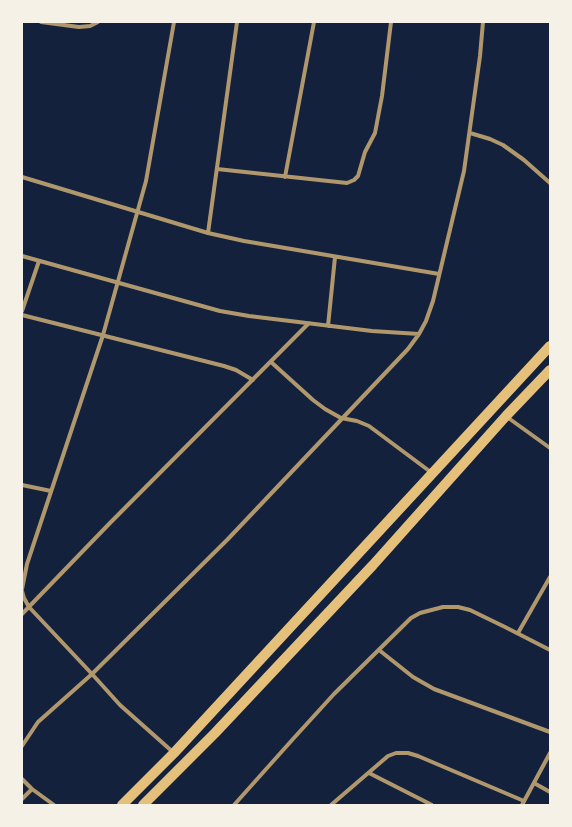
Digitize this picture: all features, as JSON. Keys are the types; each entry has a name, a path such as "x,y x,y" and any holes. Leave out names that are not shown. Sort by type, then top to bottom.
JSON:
{"highway":[{"path":"122,805 174,753 550,346"},
{"path":"143,805 215,733 362,576 506,416 550,370"}],"street":[{"path":"41,22 79,27 90,26 98,22"},
{"path":"174,22 150,167 103,335 27,564 22,590 29,607 129,714 174,753"},
{"path":"208,233 237,22"},
{"path":"285,177 314,22"},
{"path":"217,169 347,183 354,180 358,176 365,152 375,132 378,120 391,22"},
{"path":"22,746 38,722 92,674 228,539 408,349 419,334 429,314 463,177 480,56 483,22"},
{"path":"470,133 503,145 524,160 550,184"},
{"path":"22,177 208,233 244,241 439,274"},
{"path":"22,256 220,311 309,324 372,331 419,334"},
{"path":"328,326 335,257"},
{"path":"22,312 40,261"},
{"path":"22,315 224,366 236,370 253,380"},
{"path":"22,614 109,524 309,324"},
{"path":"271,362 313,400 341,418 369,426 432,473"},
{"path":"506,416 550,448"},
{"path":"22,485 51,491"},
{"path":"518,633 550,576"},
{"path":"234,805 311,718 411,618 420,612 458,607 470,610 550,650"},
{"path":"379,650 413,677 434,689 550,732"},
{"path":"331,805 388,756 396,753 408,753 418,756 524,800"},
{"path":"522,805 550,753"},
{"path":"369,773 432,805"},
{"path":"22,779 54,805"},
{"path":"534,783 550,792"},
{"path":"22,798 32,788"}]}
